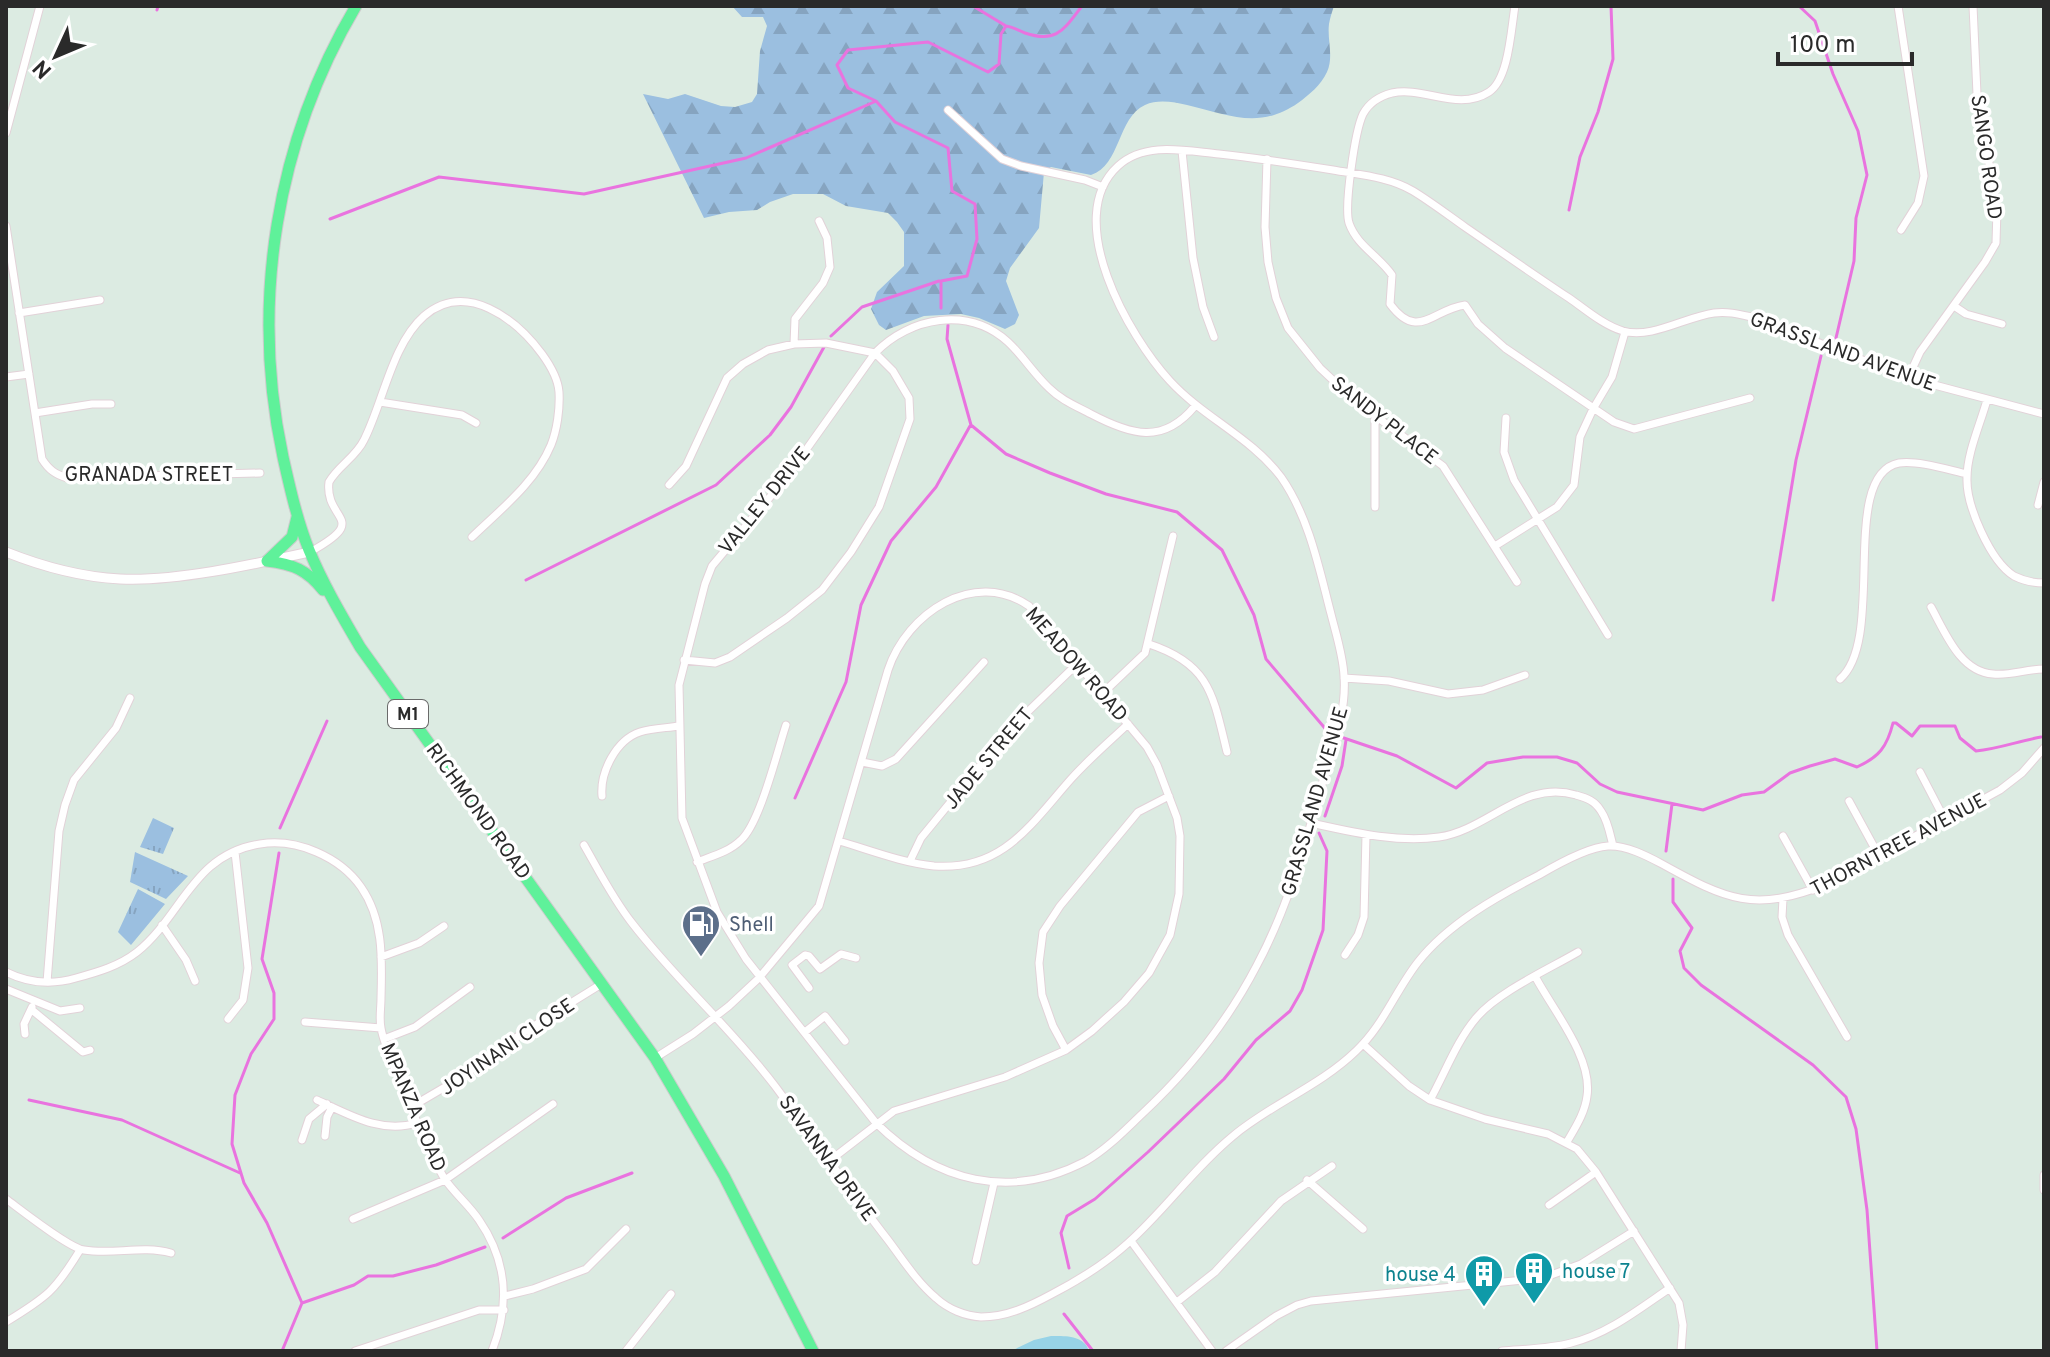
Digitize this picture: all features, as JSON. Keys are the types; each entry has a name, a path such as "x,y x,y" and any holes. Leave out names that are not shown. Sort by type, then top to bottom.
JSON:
{"highway":[{"name":"RICHMOND ROAD","path":"356,6 339,34 308,103 283,185 273,250 268,329 271,380 278,433 310,552 340,613 368,658 655,1058 724,1176 813,1351"},
{"path":"267,561 292,537 298,515"},
{"path":"267,561 292,565 311,575 340,613"}],"street":[{"path":"6,133 40,6"},
{"path":"1515,6 1503,73 1492,90 1464,100 1403,92 1389,94 1376,99 1362,117 1352,174 1349,222 1355,236 1392,275 1388,299 1398,315 1416,323 1465,305 1478,324 1505,348 1593,409 1614,422 1634,429 1750,398"},
{"path":"1898,6 1924,176 1918,203 1901,230"},
{"name":"SANGO ROAD","path":"1908,378 1920,352 1996,243 1997,209 1977,94 1973,6"},
{"path":"948,110 1002,159 1103,187 1119,165 1150,150 1267,159 1374,176 1415,192 1552,287 1625,332 1612,377 1580,437 1574,485 1564,501 1495,546"},
{"path":"1182,151 1193,258 1203,307 1214,337"},
{"name":"SANDY PLACE","path":"1267,159 1265,227 1268,262 1276,298 1288,328 1331,379 1375,418 1443,466 1517,582"},
{"name":"GRASSLAND AVENUE","path":"876,1123 897,1144 937,1168 994,1183 1028,1180 1059,1172 1089,1159 1152,1105 1214,1034 1257,965 1295,879 1338,727 1344,678 1309,535 1285,485 1270,465 1195,406 1168,379 1145,349 1102,263 1097,216 1103,187"},
{"path":"794,344 795,319 823,283 830,267 827,238 819,221"},
{"name":"GRANADA STREET","path":"6,226 42,459 55,474 67,478 260,473"},
{"path":"19,313 100,300"},
{"path":"6,552 78,573 121,579 162,577 310,552 338,535 342,528 331,498 329,482 363,442 389,375 415,326 439,306 459,301 481,305 503,315 530,339 551,367 559,392 557,425 541,465 472,537"},
{"path":"1954,306 1966,314 2002,324"},
{"name":"GRASSLAND AVENUE","path":"1625,332 1654,329 1717,312 1733,313 1756,318 1908,378 2044,414"},
{"name":"VALLEY DRIVE","path":"876,1123 728,935 682,818 679,685 712,566 786,478 875,353 888,340 911,327 953,319 986,327 1007,341 1045,385 1063,399 1127,431 1160,431 1175,426 1195,406"},
{"path":"669,485 686,466 727,378 753,357 768,350 794,344 826,343 875,353 903,385 911,411 905,437 874,517 822,590 787,618 723,660 705,663 684,660"},
{"path":"6,377 29,374"},
{"path":"1987,400 1967,474 1969,507 2004,567 2024,580 2044,583"},
{"path":"380,402 462,415 476,423"},
{"path":"35,413 111,404"},
{"path":"1375,418 1375,507"},
{"path":"1506,418 1506,462 1608,635"},
{"path":"1840,679 1851,668 1859,644 1868,504 1875,480 1885,470 1904,463 1967,474"},
{"path":"2038,505 2044,482"},
{"path":"1103,693 1141,658 1149,644 1173,536"},
{"name":"MEADOW ROAD","path":"655,1058 715,1018 759,978 819,906 888,670 899,643 919,621 967,592 992,590 1013,596 1029,606 1153,755 1177,818 1181,848 1179,894 1170,935 1149,973 1124,1002 1066,1050 1005,1077 894,1111 828,1162"},
{"path":"1931,607 1947,636 1971,667 1993,674 2044,669"},
{"path":"1149,644 1174,652 1199,674 1216,708 1227,752"},
{"path":"862,762 882,766 896,759 984,662"},
{"name":"JADE STREET","path":"910,861 921,838 1013,726 1077,664"},
{"path":"1344,678 1389,681 1448,694 1483,690 1525,675"},
{"path":"47,982 59,831 65,805 74,780 116,728 130,698"},
{"path":"839,841 932,866 972,864 1008,847 1021,837 1080,769 1128,724"},
{"path":"697,862 740,842 751,827 786,725"},
{"path":"602,796 603,775 624,742 640,732 679,726"},
{"name":"THORNTREE AVENUE","path":"1613,846 1656,861 1723,895 1748,901 1783,899 1813,890 1945,820 2017,778 2042,752"},
{"path":"1920,772 1945,820"},
{"path":"1212,1351 1131,1241 1231,1138 1262,1114 1328,1072 1363,1044 1417,963 1460,924 1498,896 1542,873 1596,848 1613,846 1599,808 1588,799 1565,792 1539,792 1452,835 1419,839 1366,835 1311,823"},
{"path":"1066,1050 1042,995 1039,963 1043,932 1060,906 1138,812 1169,796"},
{"path":"1849,801 1879,856"},
{"path":"1345,955 1358,935 1364,917 1366,835"},
{"path":"1783,836 1813,890"},
{"name":"MPANZA ROAD","path":"6,972 30,981 47,982 69,980 120,963 144,946 200,874 235,852 260,844 294,844 319,853 340,866 358,883 376,919 381,957 381,1028 417,1123 445,1180 479,1219 502,1267 504,1310 492,1351"},
{"name":"SAVANNA DRIVE","path":"584,845 634,926 773,1084 828,1162 933,1296 945,1305 974,1316 1007,1313 1030,1306 1106,1263 1131,1241"},
{"path":"228,1019 243,1000 248,968 235,852"},
{"path":"1783,899 1782,917 1788,935 1847,1037"},
{"path":"162,925 186,960 195,981"},
{"path":"381,957 406,949 444,926"},
{"path":"1430,1100 1475,1020 1501,997 1578,952"},
{"path":"809,988 792,965 805,955 820,969 841,954 856,958"},
{"path":"1536,978 1578,1050 1588,1080 1582,1115 1567,1142"},
{"name":"JOYINANI CLOSE","path":"411,1107 603,983"},
{"path":"384,1039 415,1027 470,987"},
{"path":"6,989 32,1005 83,1052 90,1050"},
{"path":"32,1005 60,1011 80,1008"},
{"path":"25,1034 24,1024 32,1005"},
{"path":"805,1032 825,1016 845,1041"},
{"path":"305,1022 381,1028"},
{"path":"1363,1044 1409,1086 1430,1100 1448,1108 1548,1134 1567,1142 1585,1158 1670,1288 1681,1311 1681,1351"},
{"path":"317,1100 389,1128 417,1123"},
{"path":"353,1219 445,1180 553,1104"},
{"path":"325,1136 330,1106"},
{"path":"302,1140 309,1119 330,1106"},
{"path":"1177,1302 1215,1272 1281,1201 1307,1180 1332,1166"},
{"path":"1549,1205 1596,1172"},
{"path":"2044,1175 2044,1190"},
{"path":"1307,1180 1363,1229"},
{"path":"976,1261 994,1183"},
{"path":"6,1199 80,1250 103,1252 153,1248 171,1253"},
{"path":"505,1296 586,1269 626,1229"},
{"path":"1226,1351 1297,1305 1327,1299 1543,1278 1581,1264 1634,1231"},
{"path":"6,1322 46,1298 80,1250"},
{"path":"1502,1351 1568,1347 1608,1328 1670,1288"},
{"path":"626,1351 671,1294"},
{"path":"355,1351 479,1310 504,1310"}],"green space":[{"path":"732,6 1334,6 1329,24 1330,60 1327,72 1298,103 1270,116 1244,118 1177,103 1150,103 1136,111 1129,120 1114,152 1101,170 1091,175 1051,167 1044,172 1039,228 1010,268 1006,281 1019,315 1015,324 1005,329 961,314 924,316 886,330 879,325 871,309 877,292 904,266 904,232 888,213 846,206 823,194 793,194 757,210 704,218 643,94 668,99 685,94 721,106 735,107 752,102 757,94 760,51 767,26 763,17 742,17"},
{"path":"153,818 174,828 163,854 140,847"},
{"path":"135,852 188,876 166,899 130,882"},
{"path":"138,889 165,904 131,945 118,932"}],"shaded area":[{"path":"1051,1336 1078,1339 1089,1351 1011,1351 1034,1340"}],"waterway":[{"path":"157,10 158,6"},
{"path":"973,6 1006,26"},
{"path":"941,308 941,281 967,276 977,239 975,204 952,191 948,148 895,122 876,101 848,88 837,65 848,50 928,42 988,72 999,64 1001,34 1006,26 1045,37 1064,28 1082,6"},
{"path":"1569,210 1580,157 1598,112 1613,59 1611,6"},
{"path":"1799,6 1815,21 1833,74 1858,131 1867,175 1856,218 1854,261 1836,338"},
{"path":"330,219 439,177 584,194 746,158 874,102"},
{"path":"831,336 862,307 939,281"},
{"path":"948,325 947,339 971,425 1006,454 1050,473 1106,494 1177,512 1222,550 1254,615 1266,659 1329,733 1397,756 1456,788 1487,763 1523,757 1557,757 1577,763 1600,784 1617,792 1703,810 1742,795 1764,792 1790,773 1835,759 1857,767 1881,750 1893,723 1912,736 1920,726 1955,726 1960,738 1976,751 2041,737"},
{"path":"526,580 716,485 770,435 791,407 824,347"},
{"path":"1773,600 1796,460 1821,356"},
{"path":"795,798 846,682 861,605 891,541 936,487 970,426"},
{"path":"280,828 327,721"},
{"path":"1325,816 1342,766 1346,740"},
{"path":"1666,851 1672,804"},
{"path":"1069,1268 1061,1233 1067,1216 1095,1199 1148,1152 1224,1079 1256,1040 1290,1011 1302,990 1323,930 1327,851 1319,833"},
{"path":"279,853 262,959 274,993 274,1019 251,1054 235,1095 232,1144 244,1183 267,1223 302,1303 282,1351"},
{"path":"1673,879 1673,902 1692,928 1680,951 1684,968 1701,985 1813,1065 1846,1097 1856,1129 1867,1210 1877,1351"},
{"path":"29,1100 122,1120 240,1173"},
{"path":"503,1238 566,1198 632,1173"},
{"path":"302,1303 354,1285 368,1276 393,1276 436,1265 485,1247"},
{"path":"1064,1314 1093,1351"}],"place":[{"name":"Shell","path":"701,958"},
{"name":"house 7","path":"1534,1305"},
{"name":"house 4","path":"1484,1308"}]}
